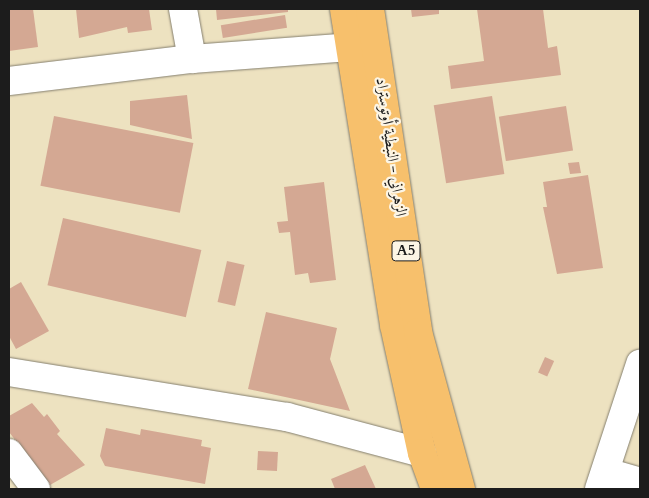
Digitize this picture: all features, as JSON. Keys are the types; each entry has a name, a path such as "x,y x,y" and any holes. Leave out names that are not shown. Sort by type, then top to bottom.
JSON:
{"highway":[{"name":"الزهراني - النبطية أوتوستراد","path":"344,9 394,325 422,453 435,489"},
{"name":"الزهراني - النبطية أوتوستراد","path":"370,9 418,332 461,489"}],"street":[{"path":"183,9 192,59"},
{"path":"9,81 192,59 350,47"},
{"path":"640,364 602,481 640,482"},
{"path":"9,372 287,417 422,453"},
{"path":"9,453 36,489"}],"building":[{"path":"9,9 33,9 38,47 9,51"},
{"path":"76,9 149,9 152,30 128,33 127,27 79,38"},
{"path":"216,9 288,9 288,12 217,20"},
{"path":"411,9 439,9 439,14 412,17"},
{"path":"477,9 543,9 548,48 557,46 561,75 451,89 448,66 484,61"},
{"path":"285,15 287,28 223,38 221,25"},
{"path":"187,95 192,139 130,125 130,101"},
{"path":"492,96 504,174 446,183 434,105"},
{"path":"566,106 573,150 506,161 499,117"},
{"path":"54,116 193,143 180,213 40,186"},
{"path":"579,162 581,173 570,174 568,163"},
{"path":"588,175 603,268 557,274 543,207 547,207 543,182"},
{"path":"324,182 336,280 310,283 308,273 295,275 290,232 279,233 277,222 288,221 284,187"},
{"path":"63,218 201,250 186,317 47,285"},
{"path":"227,261 245,265 235,306 218,302"},
{"path":"21,282 49,331 16,349 9,336 9,289"},
{"path":"266,312 337,328 330,359 350,411 248,389"},
{"path":"545,357 554,361 547,377 538,373"},
{"path":"32,403 44,417 47,414 60,431 57,434 85,465 50,485 9,432 9,416"},
{"path":"106,428 140,435 141,429 202,440 201,446 211,448 205,484 105,466 100,456"},
{"path":"258,451 278,452 277,471 257,470"},
{"path":"365,465 376,489 335,489 331,479"}]}
